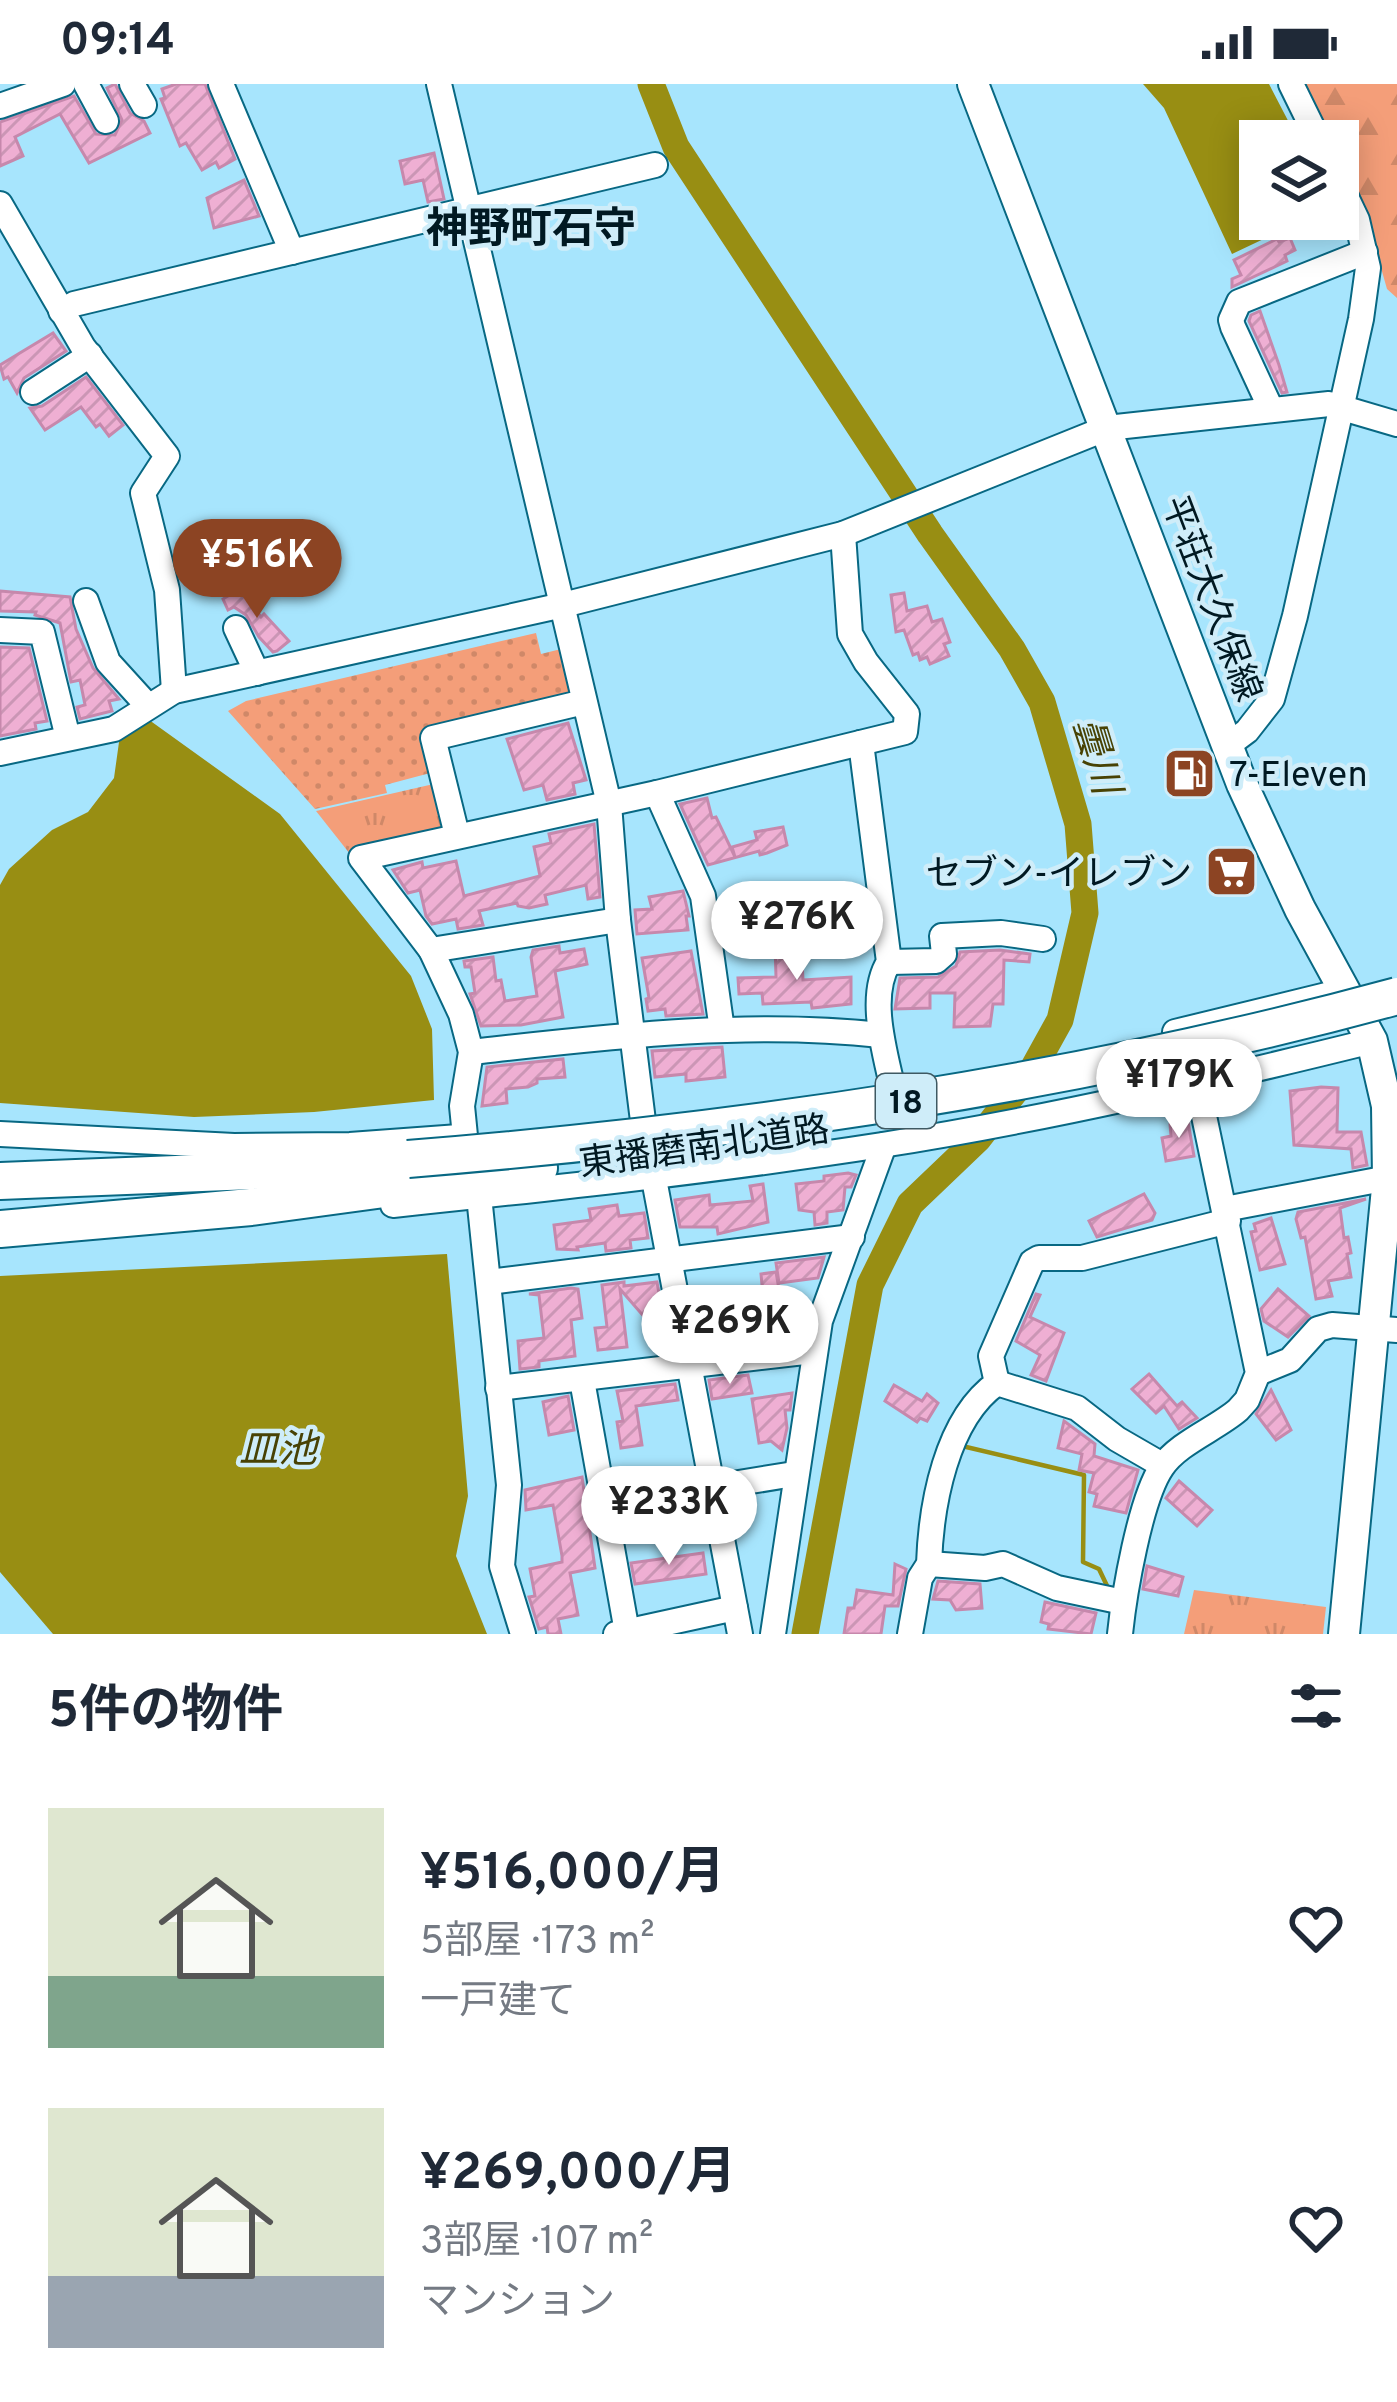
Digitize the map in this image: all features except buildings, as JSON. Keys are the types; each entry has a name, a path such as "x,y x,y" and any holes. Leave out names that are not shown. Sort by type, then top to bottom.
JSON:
{"highway":[{"name":"東播磨南北道路","path":"0,1181 252,1171 606,1143 879,1105 1127,1059 1397,996"},
{"name":"東播磨南北道路","path":"0,1204 252,1192 539,1168 874,1122 1029,1096 1397,1012"},
{"name":"18","path":"0,1160 407,1159"},
{"name":"18","path":"0,1228 251,1207 539,1168"}],"main road":[{"name":"平荘大久保線","path":"973,84 1227,746 1300,909 1372,1041 1387,1106 1386,1330 1344,1634"}],"street":[{"path":"0,106 63,84"},
{"path":"86,84 106,121"},
{"path":"221,84 292,252"},
{"path":"439,84 610,804 618,920 643,1121 740,1634"},
{"path":"1291,84 1309,120"},
{"path":"61,311 74,304 655,165"},
{"path":"0,203 89,356 167,456 143,493 166,590 174,691"},
{"path":"1227,746 1247,731 1272,699 1366,292 1359,225"},
{"path":"1271,410 1233,327 1234,309 1239,302 1365,252"},
{"path":"33,392 89,356"},
{"path":"0,754 114,729 174,691 563,605 843,534 1106,428 1329,404 1397,424"},
{"path":"465,1136 462,1106 471,1052 461,1014 431,950 361,858 905,732 907,714 850,634 843,534"},
{"path":"86,601 107,662 148,706"},
{"path":"236,628 257,673"},
{"path":"0,630 42,632 68,738"},
{"path":"458,835 433,737 584,702"},
{"path":"861,743 889,962 881,974 880,1034 892,1085"},
{"path":"657,793 703,896 722,1030"},
{"path":"431,950 618,920"},
{"path":"889,962 936,961 944,954 942,936 1001,933 1043,939"},
{"path":"0,1134 234,1146 350,1145 643,1121 1004,1069 1347,989"},
{"path":"471,1052 634,1034 722,1030 820,1028 880,1034"},
{"path":"1120,1634 1123,1602 1162,1466 1238,1410 1258,1373 1186,1029"},
{"path":"0,1240 479,1196 884,1144 1197,1084 1372,1041"},
{"path":"773,1634 813,1351 831,1284 884,1144"},
{"path":"997,1383 991,1356 1034,1260 1082,1258 1226,1215 1388,1178"},
{"path":"479,1196 509,1485 502,1566 523,1634"},
{"path":"489,1282 852,1238"},
{"path":"1258,1373 1290,1360 1318,1329 1333,1325 1386,1330"},
{"path":"498,1388 813,1351"},
{"path":"582,1380 621,1633 735,1608"},
{"path":"997,1383 1077,1408 1162,1466"},
{"path":"911,1634 920,1578 929,1564 950,1443 985,1391 997,1383"},
{"path":"714,1487 794,1474"},
{"path":"929,1564 985,1568 1003,1564 1057,1588 1123,1602"}],"green space":[{"path":"1301,84 1397,84 1397,298 1387,289 1359,203 1359,120 1320,120"},
{"path":"536,633 541,654 561,649 571,690 567,698 425,730 434,772 385,785 387,793 315,809 228,711 246,701"},
{"path":"438,783 444,833 350,854 316,811"},
{"path":"1194,1590 1326,1607 1323,1634 1184,1634"}],"water":[{"path":"1143,84 1269,84 1288,120 1239,120 1239,240 1262,240 1232,254 1164,108"},
{"path":"145,717 280,814 411,976 432,1029 434,1100 194,1117 0,1103 0,885 9,869 52,830 88,812 114,778 120,735"},
{"name":"皿池","path":"447,1254 468,1496 456,1556 487,1634 53,1634 0,1572 0,1276"}],"waterway":[{"name":"曇川","path":"651,84 676,147 930,534 1012,649 1042,702 1078,824 1085,913 1060,1020 1034,1067 978,1139 910,1204 870,1285 805,1634"},
{"path":"962,1446 1084,1475 1083,1562 1099,1569 1109,1590"}],"place":[{"name":"7-Eleven","path":"1190,773"},
{"name":"セブン-イレブン","path":"1231,872"}],"district":[{"name":"神野町石守","path":"531,227"}]}
